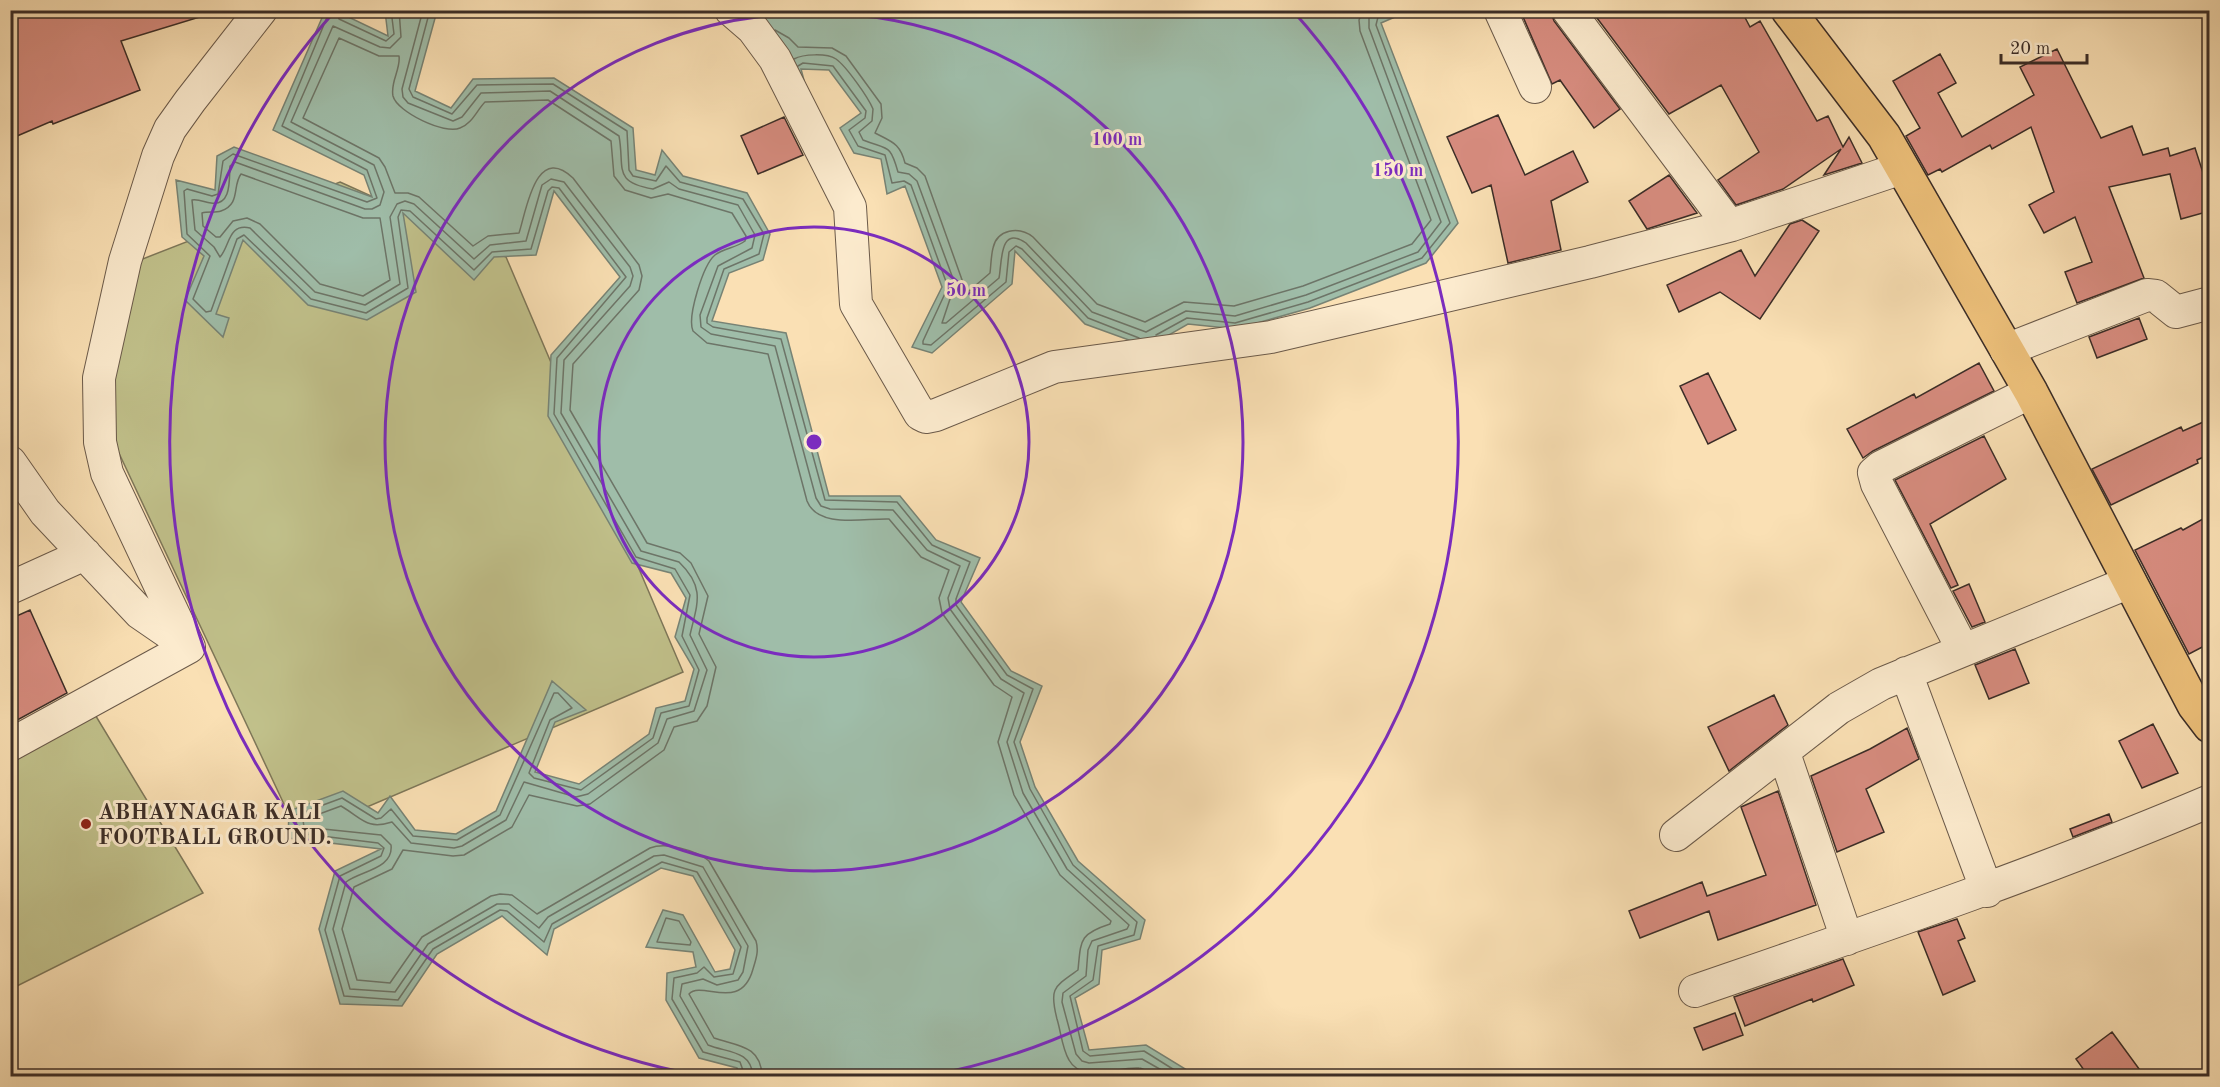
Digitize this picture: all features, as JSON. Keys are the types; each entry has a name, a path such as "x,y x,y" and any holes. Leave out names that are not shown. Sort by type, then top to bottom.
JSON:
{"main road":[{"path":"1788,10 1884,136 2031,392 2194,705 2210,726"}],"street":[{"path":"194,650 107,472 99,432 99,378 125,261 158,156 170,129 261,10"},
{"path":"731,10 753,29 774,59 850,207 856,304 920,414 926,417 1054,367 1271,337 1590,262 1728,225 1902,168"},
{"path":"1500,10 1534,87"},
{"path":"1568,10 1728,225"},
{"path":"2006,350 2147,295 2156,296 2176,312 2210,303"},
{"path":"1963,650 1877,484 1874,473 1881,467 2031,392"},
{"path":"10,462 45,512 140,613 194,650"},
{"path":"10,588 85,554"},
{"path":"1676,835 1839,708 1881,684 2130,582"},
{"path":"10,745 194,650"},
{"path":"1906,673 1987,891"},
{"path":"1784,753 1847,939"},
{"path":"1695,991 1987,891 2210,801"}],"green space":[{"path":"340,182 506,257 683,672 299,836 101,415 140,260"},
{"name":"ABHAYNAGAR KALI FOOTBALL GROUND.","path":"91,708 203,893 11,989 10,756"}],"water":[{"path":"755,10 1409,11 1381,23 1458,223 1426,263 1310,308 1236,329 1188,324 1148,347 1085,324 1015,251 1012,284 932,353 912,347 942,287 905,186 887,194 881,159 854,153 840,128 861,113 829,70 801,69 811,107"},
{"path":"325,11 336,11 388,36 385,11 437,11 415,91 451,108 473,79 554,78 633,128 636,170 655,175 662,150 683,176 747,193 770,234 763,260 729,273 712,321 786,333 829,496 900,496 936,540 980,558 961,602 1011,671 1042,686 1020,742 1035,787 1078,861 1145,920 1140,939 1102,950 1099,984 1075,998 1089,1050 1146,1045 1187,1070 1191,1076 740,1076 737,1068 699,1058 666,1000 667,973 696,967 693,952 646,947 663,910 683,915 715,972 730,969 735,950 693,876 661,868 554,929 547,955 502,916 437,954 402,1006 340,1004 319,929 335,871 381,849 288,838 289,811 343,791 378,813 390,796 415,830 456,834 496,811 552,681 586,710 555,722 535,772 579,784 649,734 656,708 685,701 694,669 675,637 686,598 671,573 632,563 548,416 551,355 620,277 554,191 536,255 494,257 474,280 403,213 416,292 367,320 308,305 243,240 216,314 229,318 223,337 185,300 204,256 182,237 176,180 215,190 217,156 234,147 372,197 364,175 273,130"}],"building":[{"path":"10,10 59,10 61,17 82,10 202,10 203,16 121,41 140,90 53,124 52,121 10,139"},
{"path":"1520,10 1550,10 1554,21 1620,109 1594,128 1560,80 1552,84"},
{"path":"1591,10 1741,10 1750,27 1760,21 1817,121 1828,116 1843,147 1849,137 1862,163 1824,175 1841,149 1783,189 1736,205 1718,180 1759,152 1721,85 1669,114"},
{"path":"2057,49 2101,138 2132,126 2143,155 2168,148 2170,156 2195,148 2204,176 2210,175 2210,211 2181,219 2170,174 2109,187 2144,278 2077,303 2065,272 2092,262 2075,217 2044,233 2029,205 2054,192 2031,127 1992,149 1990,145 1942,172 1940,169 1928,175 1906,136 1920,128 1893,81 1940,54 1956,83 1938,93 1962,137 2034,95 2020,67"},
{"path":"1498,115 1525,175 1573,151 1588,182 1551,201 1561,250 1508,263 1491,185 1472,193 1447,137"},
{"path":"784,117 803,155 758,174 741,136"},
{"path":"1669,175 1697,213 1647,229 1629,201"},
{"path":"1802,220 1819,231 1760,319 1720,292 1679,312 1667,285 1741,250 1755,276 1790,224"},
{"path":"2139,318 2147,339 2097,358 2089,337"},
{"path":"1979,363 1994,391 1863,458 1847,429 1914,394 1916,398"},
{"path":"1708,373 1736,430 1708,444 1680,386"},
{"path":"2210,419 2210,454 2197,460 2198,463 2111,505 2092,469 2181,427 2183,431"},
{"path":"1984,436 2006,479 1930,524 1958,585 1951,588 1895,480"},
{"path":"2210,515 2210,643 2189,654 2135,550 2181,528 2183,530"},
{"path":"1969,584 1985,622 1972,627 1953,591"},
{"path":"30,610 67,693 10,724 10,619"},
{"path":"2015,649 2029,683 1989,699 1975,665"},
{"path":"1774,695 1788,725 1729,771 1708,727"},
{"path":"2153,724 2178,773 2142,788 2119,741"},
{"path":"1907,728 1919,759 1866,789 1884,832 1837,852 1811,776 1870,749"},
{"path":"1778,791 1816,905 1718,940 1709,911 1640,938 1629,911 1702,882 1707,896 1766,875 1741,807"},
{"path":"2109,814 2112,822 2073,837 2070,829"},
{"path":"1957,919 1965,938 1958,941 1975,981 1943,995 1918,932"},
{"path":"1843,959 1854,985 1745,1026 1734,997"},
{"path":"1735,1013 1743,1035 1703,1050 1694,1028"},
{"path":"2112,1032 2145,1077 2089,1077 2076,1059"}],"place":[{"name":"ABHAYNAGAR KALI FOOTBALL GROUND.","path":"86,824"}]}
